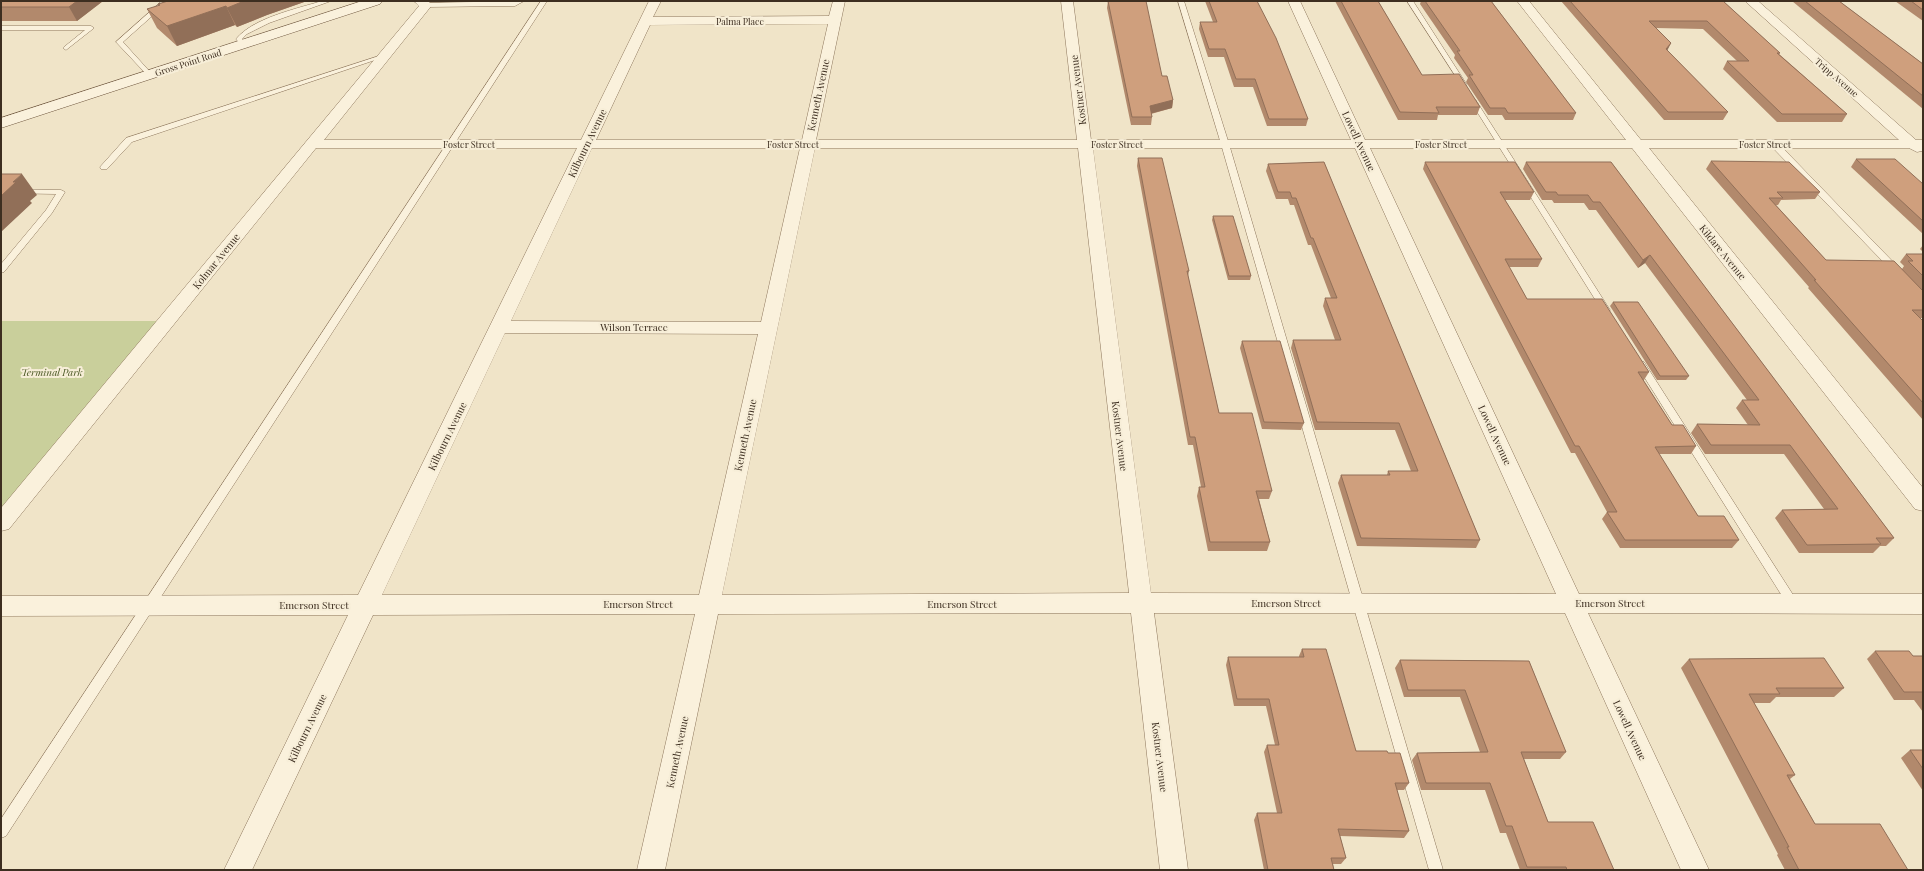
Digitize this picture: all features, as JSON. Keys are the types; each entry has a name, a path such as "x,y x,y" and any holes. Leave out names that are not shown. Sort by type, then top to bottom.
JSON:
{"main road":[{"name":"Gross Point Road","path":"1,123 375,1"}],"street":[{"name":"Kilbourn Avenue","path":"238,870 655,1"},
{"name":"Kenneth Avenue","path":"651,870 839,1"},
{"name":"Kostner Avenue","path":"1067,1 1174,870"},
{"name":"Lowell Avenue","path":"1294,1 1695,870"},
{"name":"Kildare Avenue","path":"1523,1 1923,503"},
{"name":"Tripp Avenue","path":"1751,1 1920,147"},
{"name":"Kolmar Avenue","path":"1,523 384,56 423,3"},
{"name":"Palma Place","path":"646,21 834,20"},
{"name":"Foster Street","path":"312,144 1774,144 1920,147"},
{"name":"Wilson Terrace","path":"499,327 768,328"},
{"name":"Emerson Street","path":"1,606 1141,603 1923,604"}],"lane":[{"path":"150,74 119,42 166,1"},
{"path":"242,44 239,39 252,29 286,15 328,1"},
{"path":"423,3 515,4 521,1"},
{"path":"1,831 449,144 544,1"},
{"path":"1181,1 1225,144 1357,603 1436,870"},
{"path":"1410,1 1611,317"},
{"path":"1,28 91,28 66,48"},
{"path":"104,167 129,140 384,56"},
{"path":"1774,144 1901,275"},
{"path":"1,191 61,192 49,211 1,270"},
{"path":"1636,357 1793,604"}],"green space":[{"name":"Terminal Park","path":"1,321 161,321 1,513"}],"building":[{"path":"1,1 77,1 69,7 1,7"},
{"path":"168,1 244,1 227,8 226,6 167,26 147,9"},
{"path":"1108,1 1146,1 1162,76 1167,76 1173,100 1150,106 1152,117 1132,117"},
{"path":"1209,1 1257,1 1276,38 1308,119 1269,119 1255,79 1236,79 1225,49 1209,49 1200,22 1217,22"},
{"path":"1341,1 1378,1 1422,75 1459,74 1480,107 1436,107 1439,113 1400,112"},
{"path":"1425,1 1491,1 1576,113 1508,113 1505,108 1490,108 1469,75 1473,75 1457,51 1460,51"},
{"path":"1570,1 1723,1 1780,53 1777,53 1847,114 1782,114 1727,61 1749,61 1707,21 1649,21 1671,43 1666,49 1728,112 1668,112"},
{"path":"1805,1 1839,1 1923,64 1923,96"},
{"path":"1911,1 1923,1 1923,10"},
{"path":"1138,158 1162,158 1189,271 1187,271 1219,413 1252,413 1272,491 1256,491 1270,542 1210,542 1199,487 1205,487 1195,437 1190,437"},
{"path":"1856,159 1895,159 1923,184 1923,221"},
{"path":"1711,161 1789,162 1820,192 1777,192 1783,198 1769,198 1826,260 1894,261 1923,291 1923,310 1912,310 1923,321 1923,403 1814,280 1816,280"},
{"path":"1324,162 1480,540 1361,538 1341,475 1390,475 1388,471 1418,471 1399,423 1317,422 1293,340 1341,340 1325,298 1337,298 1313,238 1311,238 1296,198 1292,198 1290,192 1278,192 1268,164"},
{"path":"1425,162 1515,162 1534,192 1500,192 1542,259 1505,259 1527,299 1602,299 1649,372 1638,372 1672,425 1683,425 1696,446 1655,447 1698,516 1724,516 1739,540 1625,540 1607,512 1617,512 1579,446 1575,446"},
{"path":"1526,162 1611,162 1894,538 1876,538 1881,544 1807,545 1782,510 1838,509 1790,445 1711,445 1697,424 1760,425 1742,400 1759,400 1650,255 1643,260 1600,202 1593,202 1588,195 1558,195 1556,192 1546,192"},
{"path":"1,174 22,174 1,196"},
{"path":"1213,216 1233,216 1251,276 1229,276"},
{"path":"1906,254 1923,254 1923,276 1908,261 1913,261"},
{"path":"1613,302 1638,302 1689,376 1660,376"},
{"path":"1242,341 1280,341 1304,423 1264,422"},
{"path":"1302,649 1326,649 1356,751 1387,751 1388,753 1400,753 1409,783 1395,783 1409,831 1338,829 1346,858 1331,858 1334,870 1268,870 1257,813 1282,813 1267,745 1279,745 1269,699 1237,699 1228,657 1304,657"},
{"path":"1875,651 1909,651 1913,656 1923,656 1923,692 1904,692"},
{"path":"1824,658 1844,688 1776,688 1780,694 1749,694 1795,775 1787,775 1815,824 1880,824 1908,870 1799,870 1787,847 1789,847 1689,659"},
{"path":"1400,660 1529,661 1566,752 1521,752 1548,822 1593,822 1614,870 1567,870 1566,867 1527,867 1512,826 1506,826 1490,783 1426,783 1417,753 1488,752 1465,690 1408,690"},
{"path":"1910,750 1923,750 1923,769"}]}
